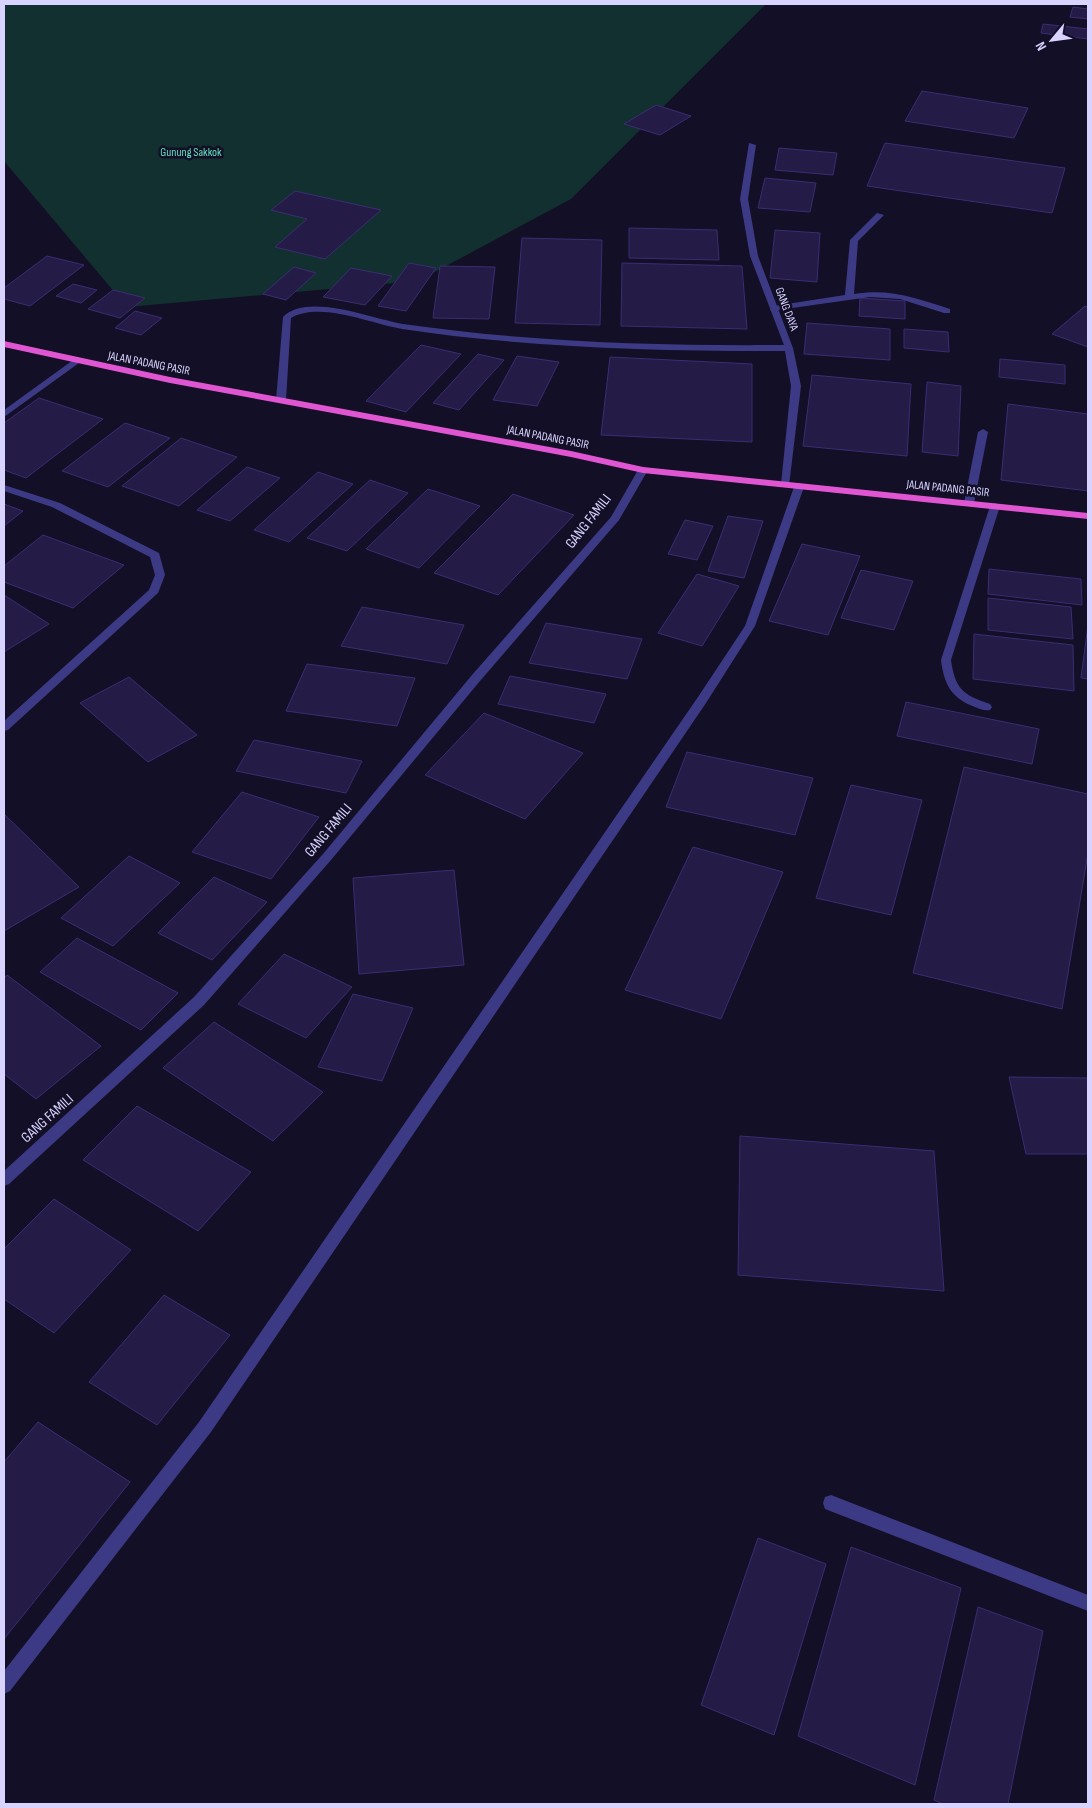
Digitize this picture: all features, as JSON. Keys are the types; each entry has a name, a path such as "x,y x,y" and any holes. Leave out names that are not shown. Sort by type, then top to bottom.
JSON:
{"highway":[{"name":"JALAN PADANG PASIR","path":"5,343 76,361 572,454 643,470 1088,516"}],"street":[{"name":"GANG DAYA","path":"4,1685 205,1427 702,700 750,626 792,485 796,386 788,348 754,256 744,199 752,145"},
{"path":"849,297 854,240 880,215"},
{"path":"774,309 870,294 901,296 947,311"},
{"path":"282,400 287,317 292,312 301,310 337,312 394,325 448,333 535,340 691,348 788,348"},
{"path":"4,414 76,361"},
{"path":"970,503 983,432"},
{"name":"GANG FAMILI","path":"4,1180 199,1001 327,858 476,678 615,518 643,470"},
{"path":"4,488 56,505 155,555 160,574 154,591 4,727"},
{"path":"986,707 961,698 948,682 946,660 995,506"},
{"path":"831,1503 1088,1603"}],"green space":[{"name":"Gunung Sakkok","path":"4,4 766,4 571,199 418,281 127,307 4,161"}],"building":[{"path":"1073,7 1088,9 1088,19 1070,17"},
{"path":"1043,24 1088,29 1088,39 1041,33"},
{"path":"922,91 1028,108 1014,138 905,121"},
{"path":"656,105 691,116 660,135 624,124"},
{"path":"885,143 1065,168 1052,213 867,186"},
{"path":"779,148 837,153 833,175 775,170"},
{"path":"765,178 816,183 810,212 758,208"},
{"path":"295,191 381,210 325,259 275,247 307,219 271,210"},
{"path":"629,228 717,230 719,260 629,258"},
{"path":"775,230 820,233 817,282 770,278"},
{"path":"522,238 602,240 600,325 515,323"},
{"path":"47,256 84,265 30,306 4,299 4,288"},
{"path":"409,263 436,268 406,311 378,306"},
{"path":"622,263 742,266 747,329 621,326"},
{"path":"440,266 495,267 489,319 433,318"},
{"path":"294,267 316,273 286,300 263,294"},
{"path":"351,268 392,276 365,305 323,297"},
{"path":"73,284 97,290 81,303 56,296"},
{"path":"113,290 145,298 120,318 88,309"},
{"path":"860,298 905,301 905,319 859,316"},
{"path":"1085,306 1088,307 1088,347 1052,334"},
{"path":"135,311 162,318 141,335 115,328"},
{"path":"807,323 890,329 890,360 804,354"},
{"path":"904,329 948,332 949,352 904,348"},
{"path":"421,345 461,354 406,412 366,401"},
{"path":"478,354 504,360 459,410 433,403"},
{"path":"517,356 559,362 537,406 493,400"},
{"path":"610,357 752,364 752,442 601,435"},
{"path":"1000,359 1065,365 1065,384 999,377"},
{"path":"812,375 911,384 907,456 803,446"},
{"path":"927,382 961,386 958,456 922,452"},
{"path":"39,398 103,419 26,478 4,470 4,423"},
{"path":"1008,404 1088,414 1088,491 1001,480"},
{"path":"125,423 170,438 108,487 62,471"},
{"path":"181,438 237,457 179,506 122,486"},
{"path":"247,467 280,478 230,521 197,510"},
{"path":"318,472 353,484 289,542 254,530"},
{"path":"370,480 408,493 347,551 307,538"},
{"path":"428,489 480,506 419,568 366,549"},
{"path":"513,494 574,515 498,595 434,573"},
{"path":"4,504 23,511 4,526"},
{"path":"728,516 763,521 744,578 708,571"},
{"path":"685,520 713,526 697,560 668,554"},
{"path":"43,535 124,565 73,608 4,582 4,566"},
{"path":"802,544 860,556 828,635 769,621"},
{"path":"989,569 1081,579 1082,605 988,594"},
{"path":"861,570 913,581 894,630 841,618"},
{"path":"697,574 739,586 702,646 658,633"},
{"path":"4,595 49,624 4,652"},
{"path":"988,598 1071,607 1073,639 988,630"},
{"path":"362,607 464,625 447,664 341,646"},
{"path":"546,623 642,639 627,679 529,663"},
{"path":"1088,625 1088,679 1081,678"},
{"path":"974,634 1073,645 1074,691 973,679"},
{"path":"307,664 415,678 397,726 286,711"},
{"path":"510,676 606,694 594,723 498,704"},
{"path":"129,677 197,735 148,762 80,703"},
{"path":"906,702 1039,729 1032,764 897,736"},
{"path":"484,713 583,753 525,819 425,775"},
{"path":"254,740 362,761 346,793 236,771"},
{"path":"687,752 813,778 795,835 666,807"},
{"path":"964,767 1088,794 1088,853 1062,1009 913,973"},
{"path":"851,785 922,800 891,915 816,898"},
{"path":"242,792 319,817 271,879 192,852"},
{"path":"4,814 79,887 4,931"},
{"path":"693,847 783,872 721,1019 625,990"},
{"path":"129,856 180,883 113,946 61,918"},
{"path":"454,870 464,965 359,974 353,878"},
{"path":"214,877 267,902 212,960 158,933"},
{"path":"77,938 178,993 141,1030 40,972"},
{"path":"284,954 352,987 306,1038 238,1004"},
{"path":"7,975 101,1046 36,1099 4,1074 4,978"},
{"path":"353,994 413,1008 382,1081 318,1067"},
{"path":"214,1022 323,1092 273,1141 163,1068"},
{"path":"1009,1077 1088,1078 1088,1154 1026,1154"},
{"path":"137,1106 251,1172 198,1231 83,1160"},
{"path":"740,1136 934,1151 944,1291 738,1275"},
{"path":"54,1199 131,1250 54,1333 4,1299 4,1249"},
{"path":"164,1295 230,1335 157,1425 89,1382"},
{"path":"38,1422 130,1482 4,1639 4,1462"},
{"path":"758,1538 826,1564 774,1735 701,1705"},
{"path":"851,1547 961,1588 915,1785 798,1736"},
{"path":"978,1607 1043,1631 1008,1804 943,1804 934,1800"}]}
